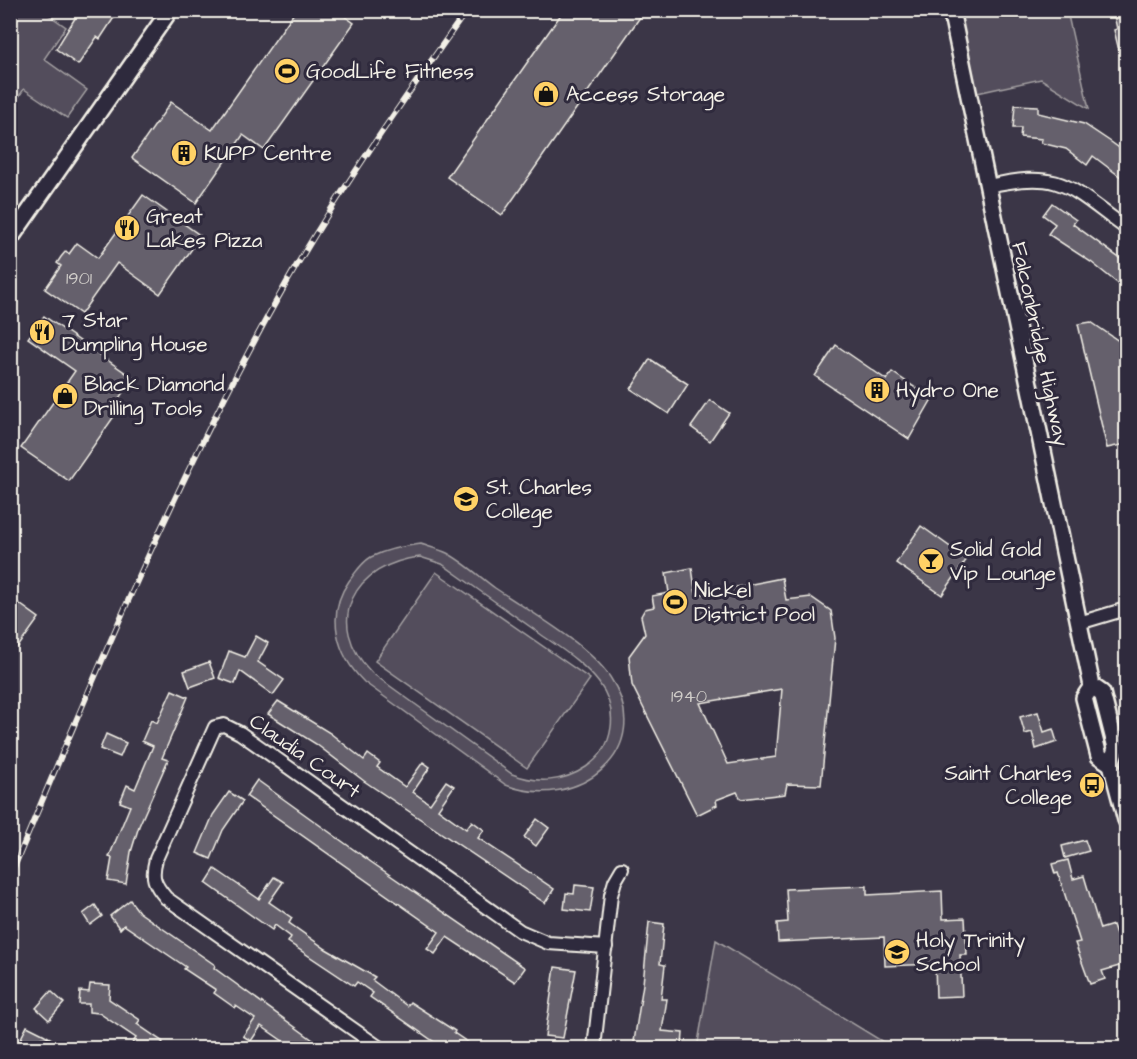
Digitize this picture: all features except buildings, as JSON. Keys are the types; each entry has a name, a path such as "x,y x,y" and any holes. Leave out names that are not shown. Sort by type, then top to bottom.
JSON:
{"main road":[{"path":"10,239 170,10"},
{"name":"Falconbridge Highway","path":"951,10 1092,686 1084,698 1099,756 1111,764 1126,820"}],"street":[{"path":"988,186 1028,178 1056,181 1069,187 1126,228"},
{"path":"1079,623 1126,609"},
{"name":"Claudia Court","path":"380,1048 166,898 156,887 153,878 156,859 215,727 224,725 240,733 526,934 549,943 606,947"},
{"path":"594,1048 611,895 622,868"}],"shaded area":[{"path":"11,10 43,11 66,27 44,59 87,90 67,118 24,89 11,108"},
{"path":"950,11 1067,11 1089,109 1041,79 968,95"},
{"path":"421,544 444,552 466,565 495,588 573,640 588,652 610,677 623,704 624,729 617,751 603,769 583,782 559,790 533,791 506,785 364,682 355,671 347,660 337,634 337,607 342,594 356,571 367,559 389,550","holes":["420,557 442,564 571,656 599,683 609,705 611,728 603,750 586,767 569,776 550,780 531,779 512,774 372,673 357,654 349,634 348,616 352,599 363,583 378,571 397,562"]},
{"path":"436,572 590,679 527,768 375,661"},
{"path":"716,940 893,1048 697,1048"}],"railway":[{"path":"10,877 140,575 247,354 329,212 467,10"}],"place":[{"name":"GoodLife Fitness","path":"287,71"},
{"name":"Access Storage","path":"546,94"},
{"name":"KUPP Centre","path":"184,153"},
{"name":"Great Lakes Pizza","path":"127,228"},
{"name":"7 Star Dumpling House","path":"42,332"},
{"name":"Hydro One","path":"877,390"},
{"name":"Black Diamond Drilling Tools","path":"65,396"},
{"name":"St. Charles College","path":"466,499"},
{"name":"Solid Gold Vip Lounge","path":"931,561"},
{"name":"Nickel District Pool","path":"675,602"},
{"name":"Saint Charles College","path":"1092,785"},
{"name":"Holy Trinity School","path":"897,952"}]}
